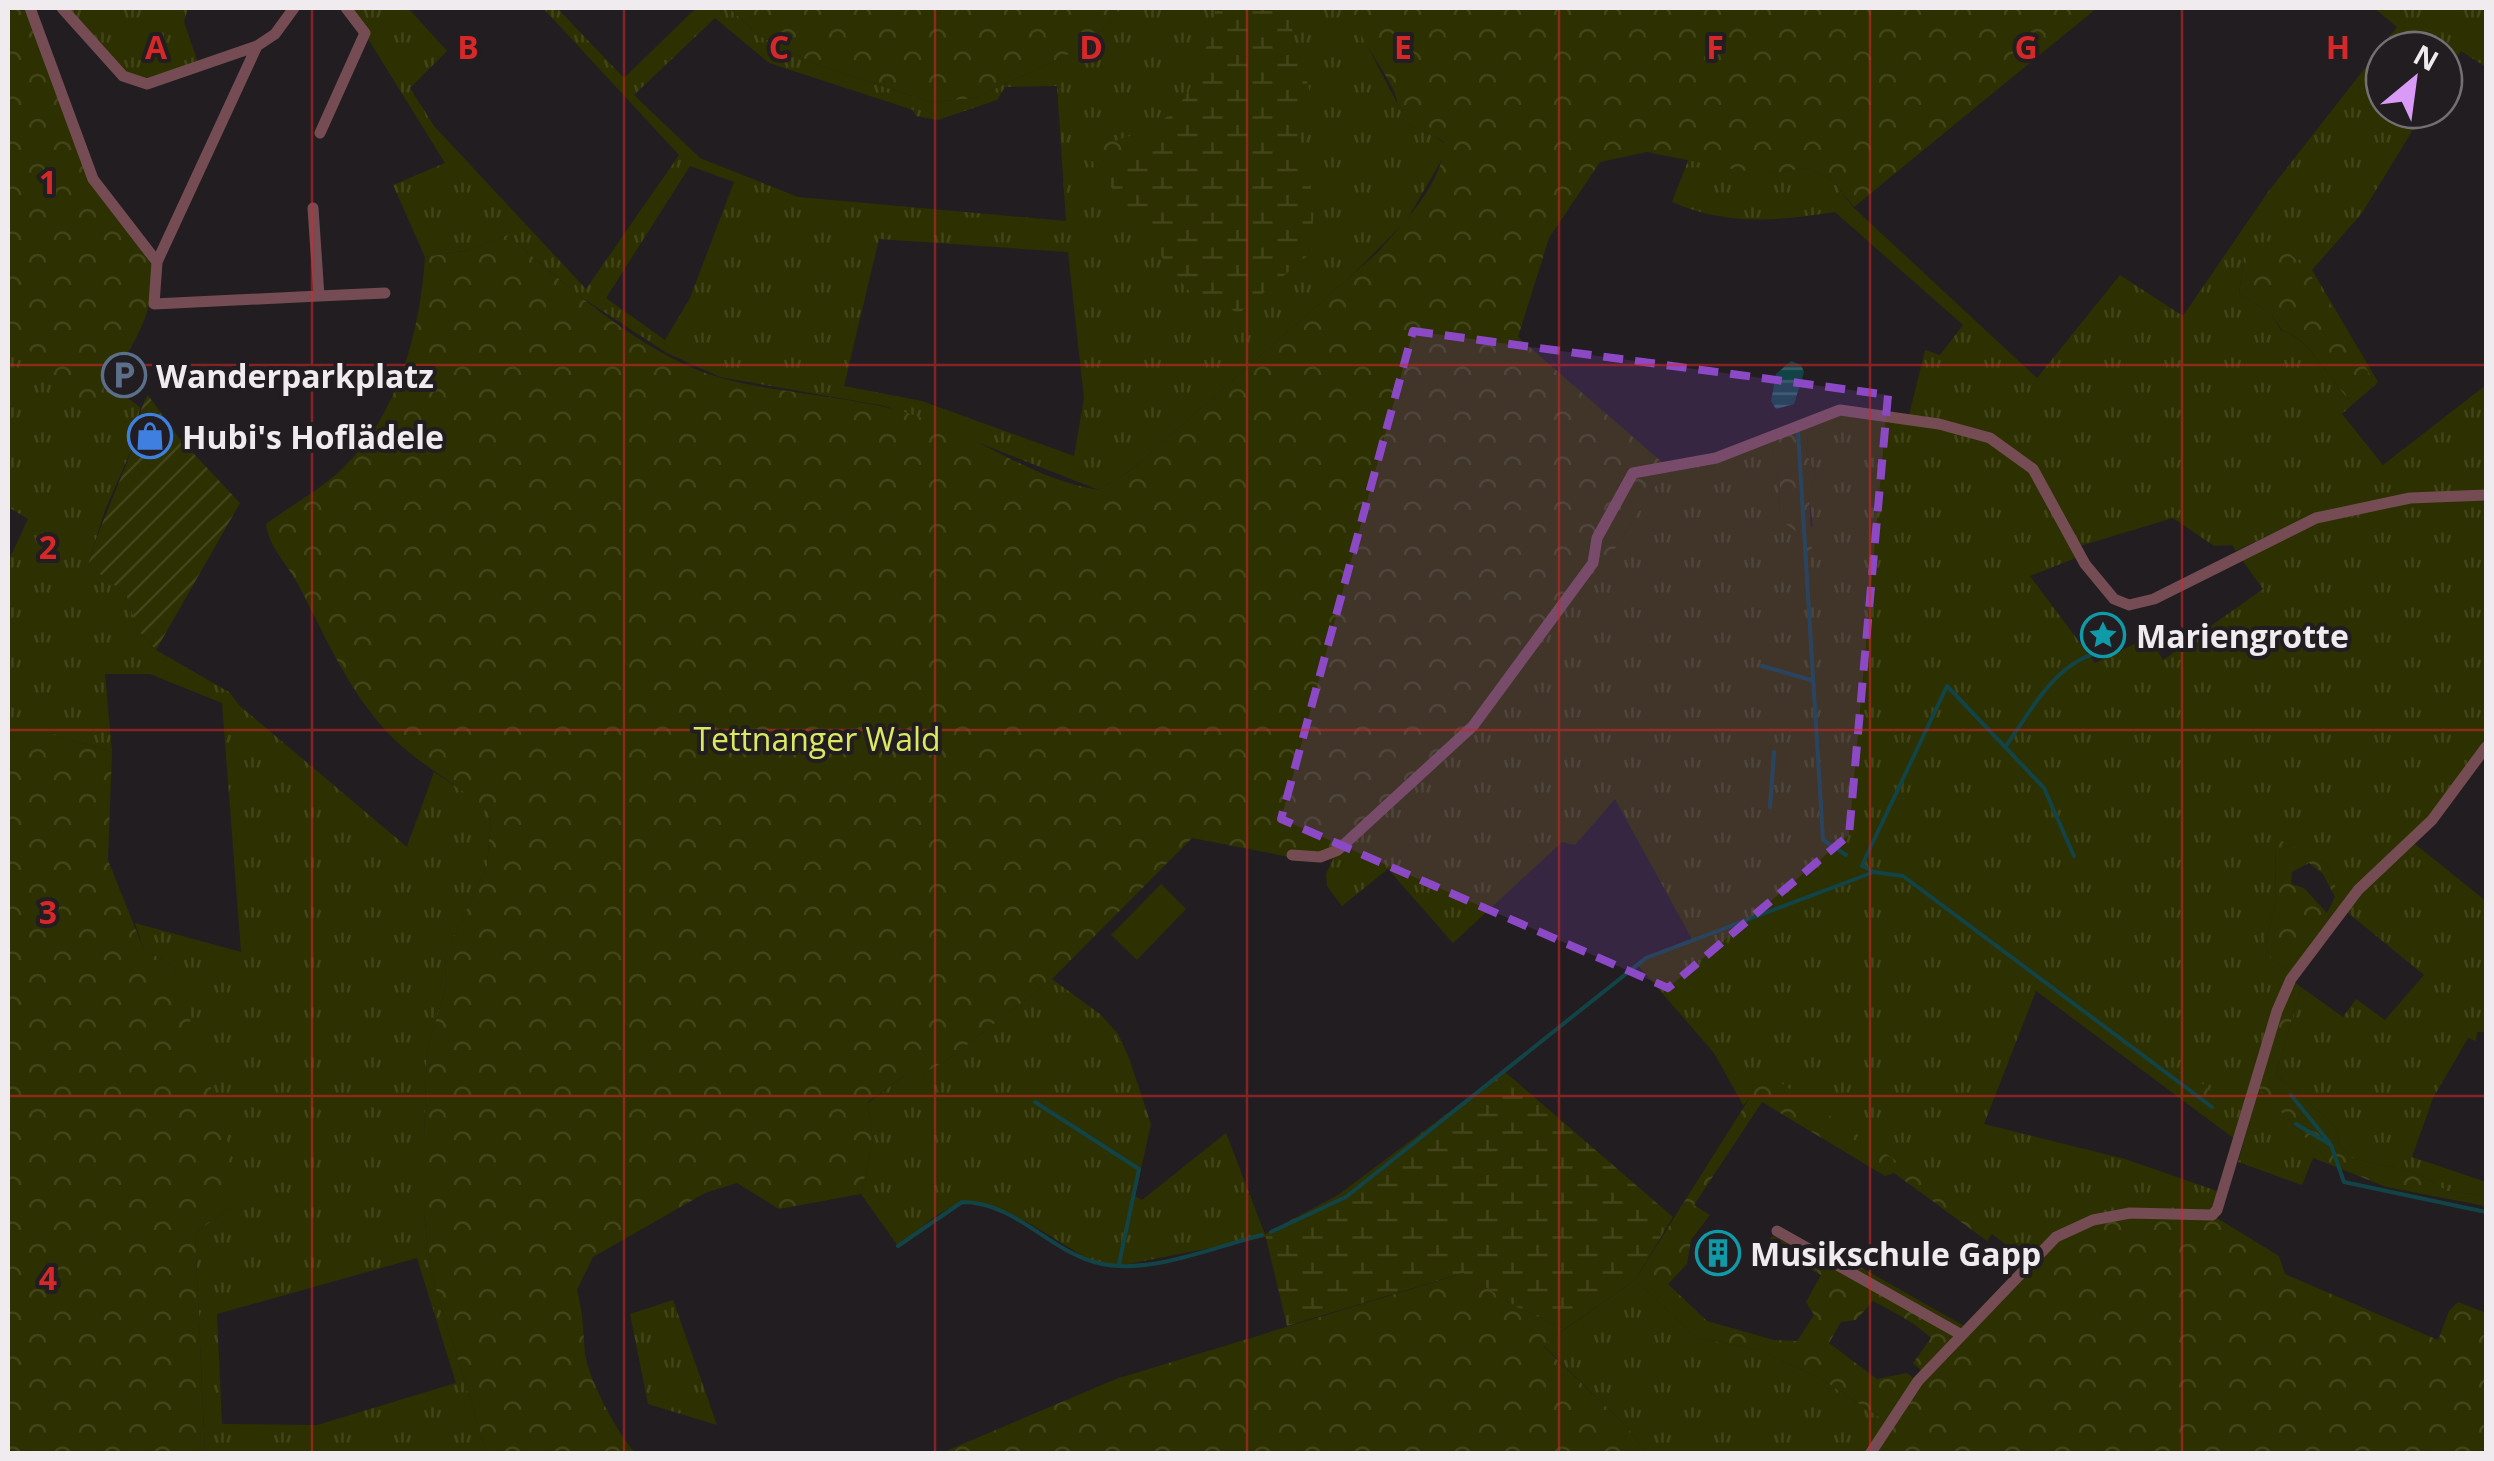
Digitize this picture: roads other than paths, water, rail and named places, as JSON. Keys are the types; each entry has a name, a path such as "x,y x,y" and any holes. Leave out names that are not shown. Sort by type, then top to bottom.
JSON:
{"street":[{"path":"30,8 92,179 158,262"},
{"path":"62,8 112,66 138,84 158,82 257,46 275,34 294,8"},
{"path":"320,132 365,32 346,8"},
{"path":"257,46 158,262 154,304 385,293"},
{"path":"314,208 319,296"},
{"path":"1292,855 1320,856 1338,850 1474,726 1593,563 1597,538 1633,473 1716,458 1813,417 1858,409 1990,438 2033,469 2077,552 2103,588 2121,604 2136,604 2316,518 2410,498 2486,495"},
{"path":"1870,1454 1894,1411 1960,1334 2056,1236 2093,1220 2130,1213 2212,1215 2217,1210 2277,1010 2291,979 2369,876 2432,820 2486,747"},
{"path":"1777,1231 1960,1334"}],"water":[{"path":"1791,361 1801,365 1804,372 1794,404 1776,409 1771,401 1776,374"}],"waterway":[{"path":"1798,432 1823,840 1846,855"},
{"path":"2006,746 2039,698 2065,670 2097,653 2117,650"},
{"path":"1762,666 1811,680"},
{"path":"1872,871 1862,866 1864,861 1947,686 2044,788 2074,856"},
{"path":"1770,807 1774,752"},
{"path":"1271,1232 1346,1197 1646,958 1874,872 1903,876 2212,1107"},
{"path":"2291,1095 2329,1142"},
{"path":"1035,1102 1139,1169 1119,1264"},
{"path":"2296,1124 2331,1145 2344,1182 2486,1212"},
{"path":"898,1246 962,1202 1000,1210 1066,1250 1102,1264 1162,1262 1262,1235"}],"place":[{"name":"Wanderparkplatz","path":"124,375"},
{"name":"Hubi's Hoflädele","path":"150,436"},
{"name":"Mariengrotte","path":"2103,635"},
{"name":"Musikschule Gapp","path":"1718,1253"}],"park label":[{"name":"Tettnanger Wald","path":"817,738"}]}
